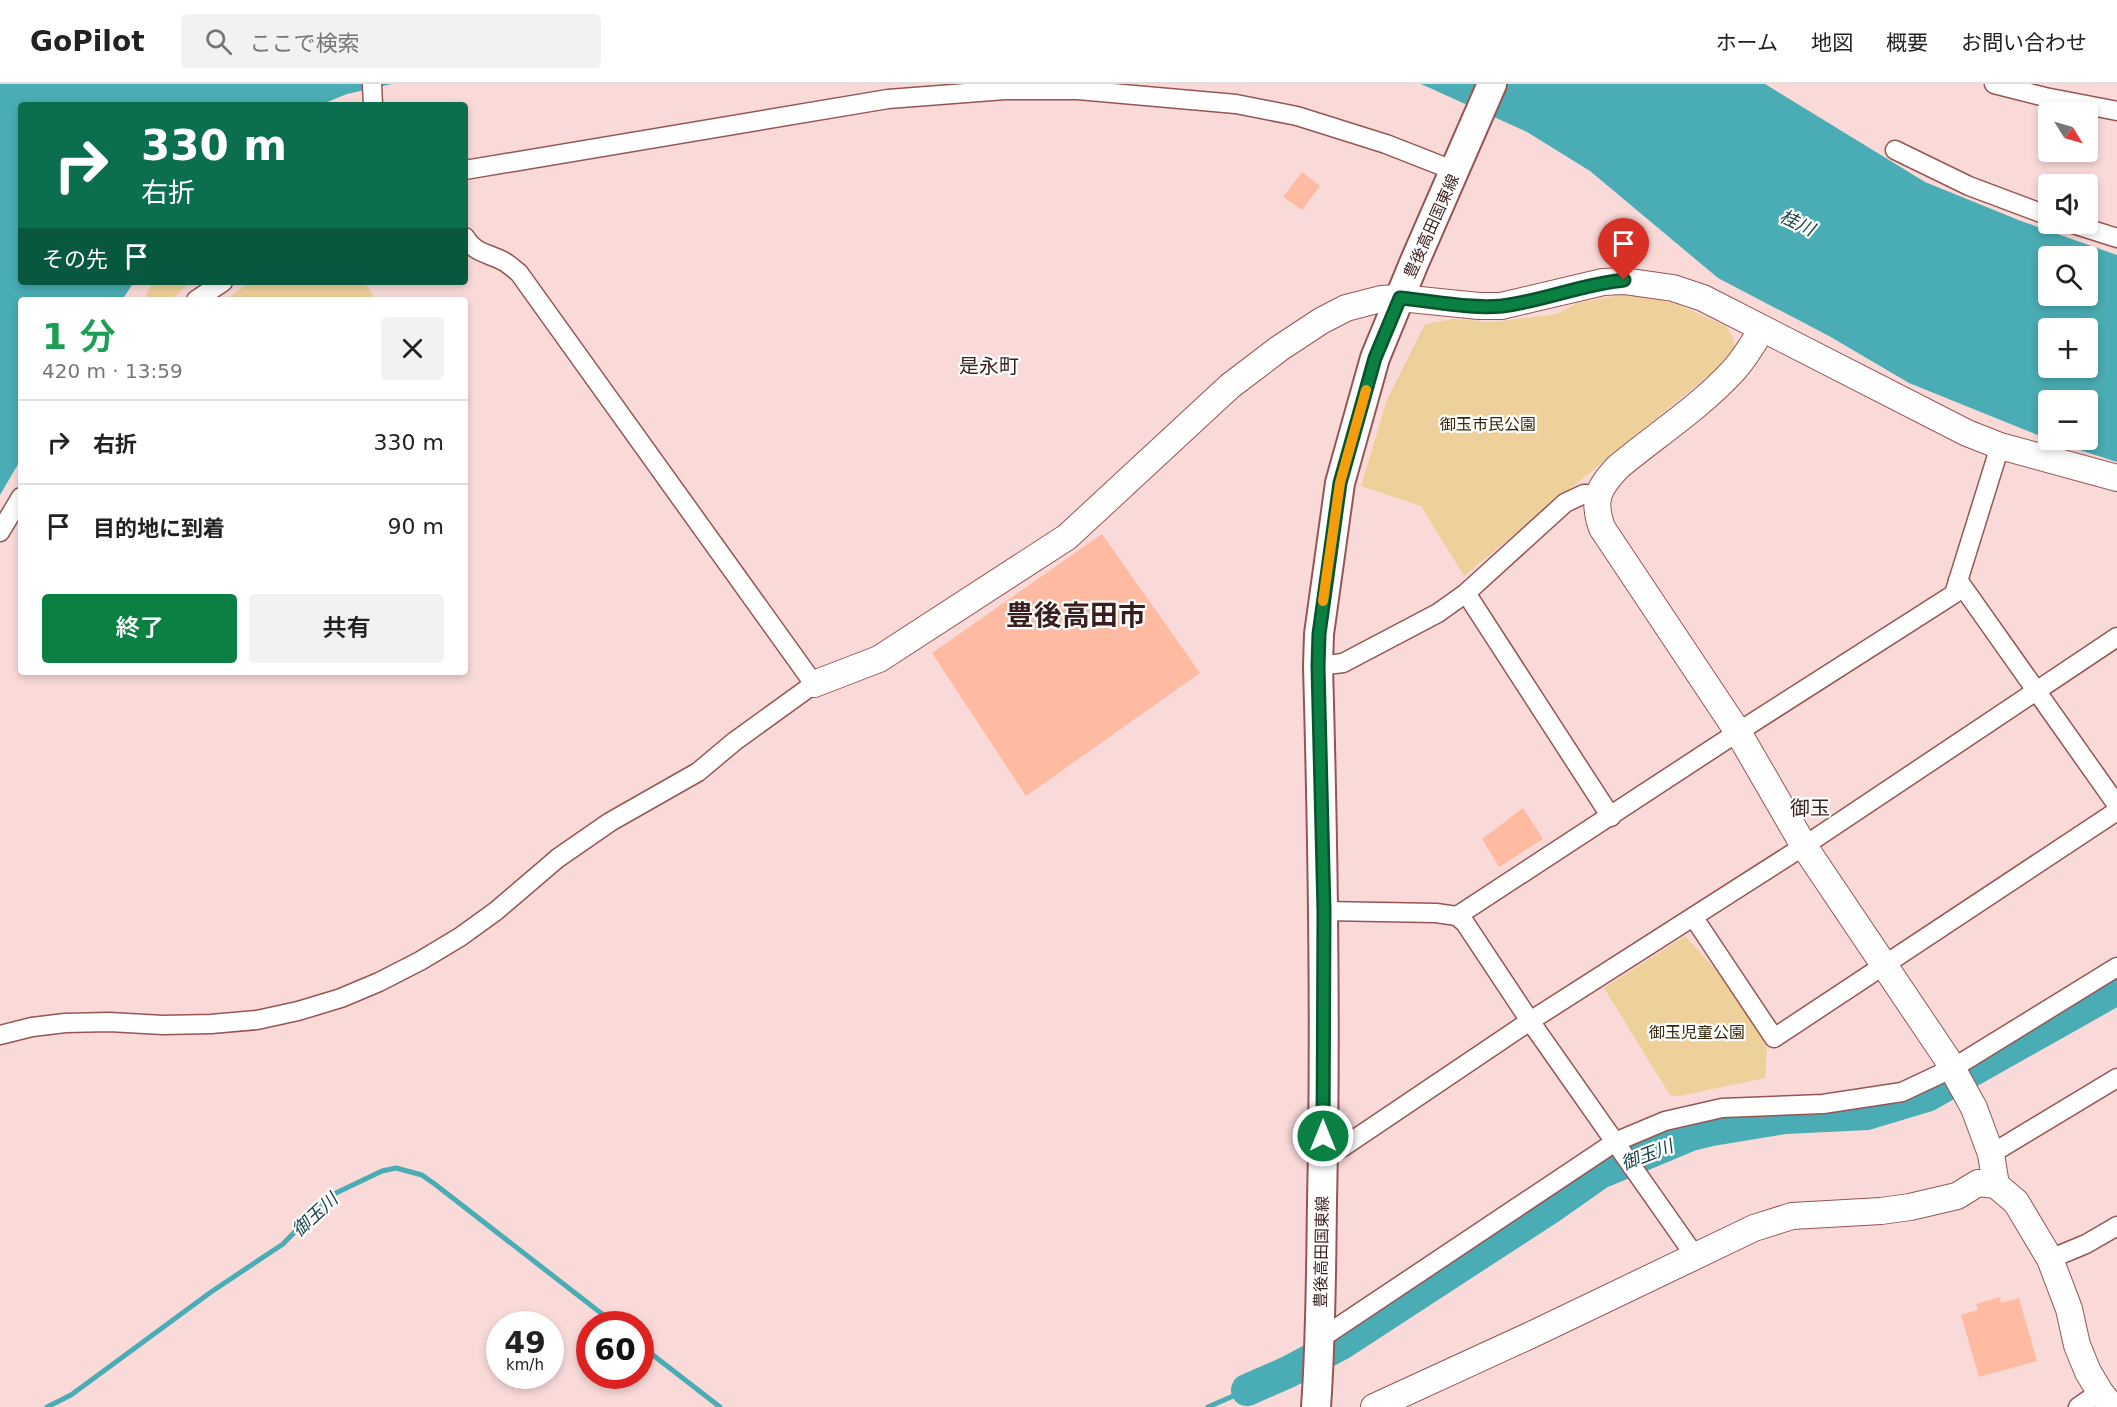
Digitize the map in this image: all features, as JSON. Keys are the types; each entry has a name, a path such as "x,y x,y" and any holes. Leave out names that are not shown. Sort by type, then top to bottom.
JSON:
{"main road":[{"name":"豊後高田国東線","path":"1316,1407 1320,1349 1324,911 1319,634 1340,483 1375,358 1492,84"}],"street":[{"path":"372,84 373,102"},
{"path":"1994,84 2056,100 2117,111"},
{"path":"468,169 888,99 1005,90 1078,90 1236,104 1297,116 1386,144 1460,160"},
{"path":"1895,150 1969,186 2038,212"},
{"path":"2098,232 2117,238"},
{"path":"468,242 480,252 506,262 519,273 814,684"},
{"path":"0,1035 32,1027 65,1023 109,1022 163,1025 257,1020 341,998 420,961 460,938 496,911 558,858 610,822 698,772 735,741 814,684 879,659 1067,537 1230,386 1280,348 1321,321 1346,308 1380,299 1400,298 1501,306 1603,282 1624,280 1673,288 1703,298 1967,433 2000,446 2117,478"},
{"path":"200,297 218,285"},
{"path":"1762,329 1749,351 1716,388 1618,466 1601,486 1598,495 1598,516 1602,528 1738,732 1804,846 1953,1068 1974,1108 1991,1154 1996,1185"},
{"path":"1457,916 1954,594 2000,446"},
{"path":"1318,666 1343,663 1438,613 1466,593 1565,503 1584,494 1598,495"},
{"path":"0,532 18,502"},
{"path":"1958,580 2117,805"},
{"path":"1466,593 1611,816"},
{"path":"1323,1158 1343,1148 1530,1021 1804,846 2117,637"},
{"path":"1694,918 1774,1038 2117,811"},
{"path":"1324,911 1436,913 1457,916 1465,923 1530,1021 1695,1257"},
{"path":"1320,1349 1615,1142 1665,1121 1722,1108 1823,1104 1902,1092 1953,1068 2117,967"},
{"path":"1991,1154 2117,1078"},
{"path":"1374,1407 1754,1228 1792,1216 1881,1211 1957,1196 1978,1183 1996,1185 2016,1202 2050,1259 2069,1309 2077,1345 2088,1372 2106,1399 2078,1407"},
{"path":"2050,1259 2086,1244 2117,1226"}],"green space":[{"path":"151,285 188,285 174,297 148,297 146,294"},
{"path":"246,285 367,285 374,297 229,297"},
{"name":"御玉市民公園","path":"1630,293 1676,304 1726,326 1733,337 1735,347 1732,356 1464,576 1421,506 1361,486 1387,400 1425,324 1454,319 1493,322 1557,314 1577,303"},
{"name":"御玉児童公園","path":"1685,936 1768,1027 1765,1078 1679,1096 1670,1095 1604,988"}],"water":[{"path":"0,84 392,84 347,94 327,102 18,102 18,285 132,285 124,297 18,297 18,464 0,495"},
{"name":"桂川","path":"1421,84 1765,84 1925,182 2038,227 2038,234 2058,234 2092,246 2038,246 2038,306 2098,306 2098,248 2117,255 2117,462 2080,450 2098,450 2098,390 2038,390 2038,436 1909,383 1829,336 1718,278 1590,171 1527,132"}],"building":[{"path":"1302,172 1320,186 1302,210 1283,197"},
{"path":"1102,534 1200,673 1026,796 932,653"},
{"path":"1523,808 1543,839 1499,867 1482,839"},
{"path":"2000,1297 2001,1303 2019,1298 2037,1361 1979,1377 1961,1315 1978,1310 1976,1304"}],"waterway":[{"name":"御玉川","path":"1247,1390 1288,1372 1341,1344 1600,1173 1691,1135 1712,1130 1785,1118 1867,1114 1927,1096 2117,989"},
{"name":"御玉川","path":"47,1407 71,1395 211,1292 283,1244 323,1203 336,1193 382,1171 396,1168 422,1175 598,1311"},
{"name":"御玉川","path":"654,1356 720,1407"},
{"name":"御玉川","path":"1208,1407 1247,1390"}],"slow traffic":[{"path":"1323,601 1340,483 1366,390"}],"district":[{"name":"是永町","path":"989,366"},
{"name":"豊後高田市","path":"1076,615"},
{"name":"御玉","path":"1810,808"}],"route":[{"path":"1323,1136 1324,911 1319,634 1340,483 1375,358 1400,298 1501,306 1603,282 1624,280"}]}
